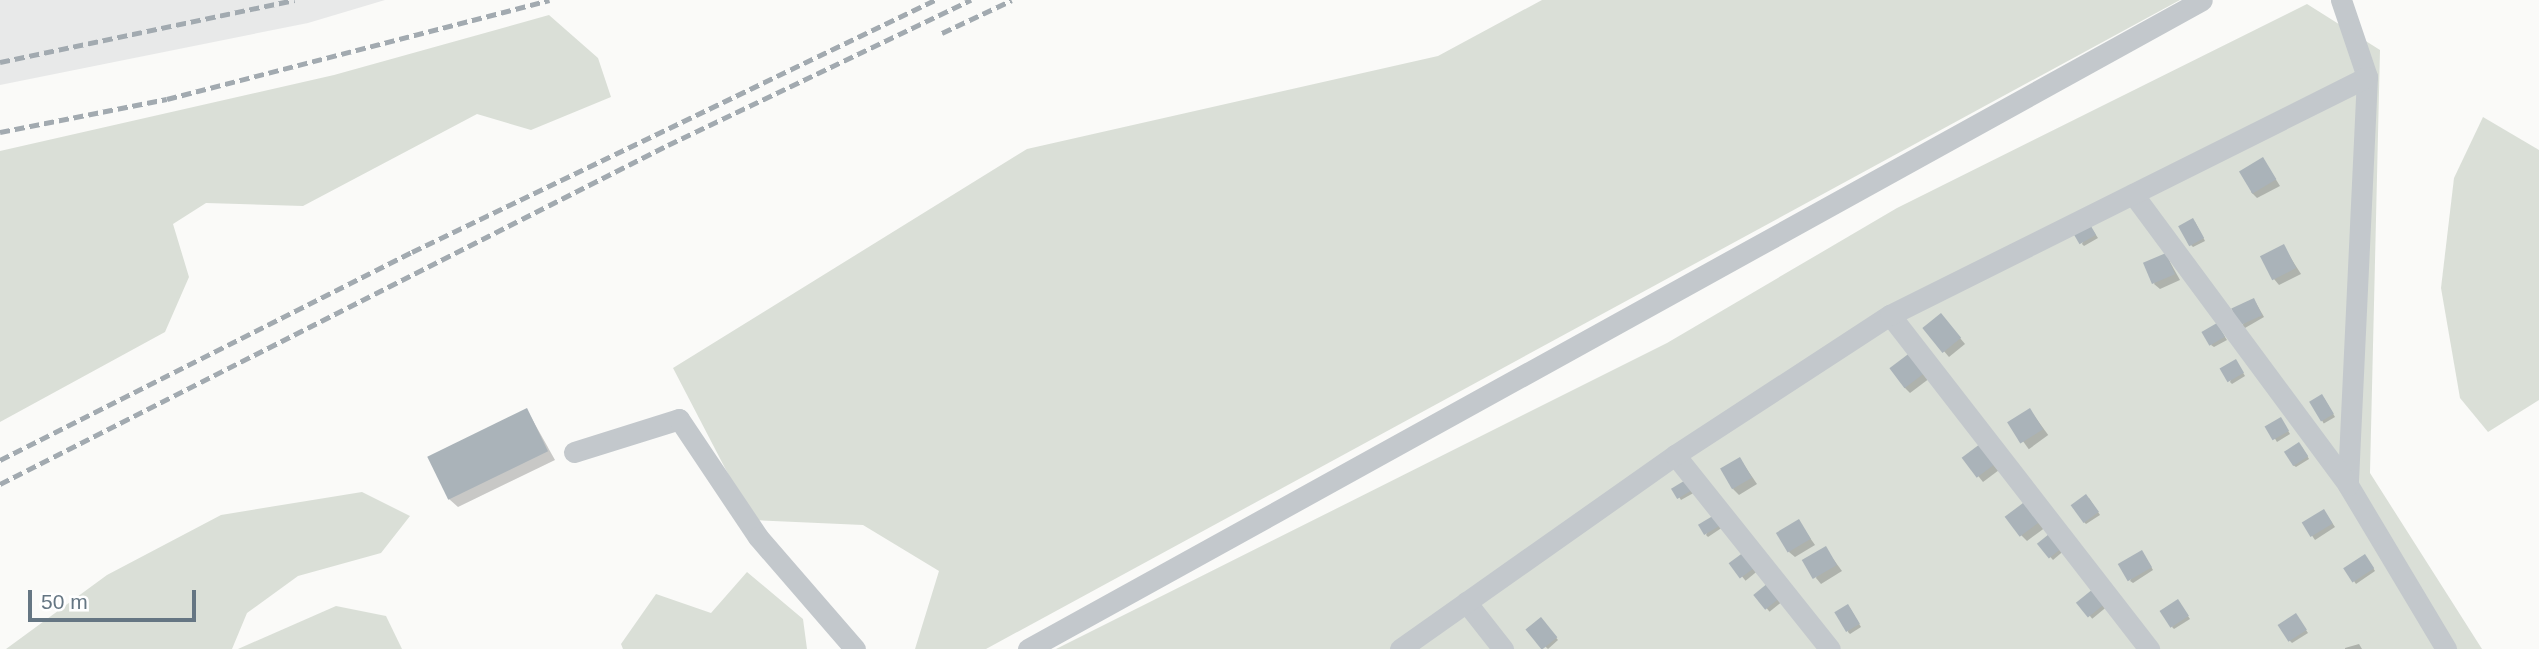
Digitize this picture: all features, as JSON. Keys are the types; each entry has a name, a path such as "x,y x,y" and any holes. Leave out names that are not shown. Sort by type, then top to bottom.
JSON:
{"street":[{"path":"1028,649 2202,0"},
{"path":"2341,0 2367,77 2348,485"},
{"path":"1400,649 1675,455 1890,315 2367,77"},
{"path":"2133,194 2348,485 2446,649"},
{"path":"1890,315 2149,649"},
{"path":"574,452 679,419 758,537 855,649"},
{"path":"1675,455 1830,649"},
{"path":"1466,602 1503,649"}],"shaded area":[{"path":"0,0 385,0 308,23 0,85"},
{"path":"1542,0 2180,0 986,649 915,649 939,571 863,525 752,520 673,368 1027,149 1438,56"},
{"path":"2307,4 2380,50 2370,473 2482,649 1056,649 1667,343 1897,208"},
{"path":"549,15 598,58 611,97 531,130 477,114 303,206 206,203 173,224 189,277 165,332 0,422 0,151 334,75"},
{"path":"2483,117 2539,150 2539,400 2488,432 2460,398 2441,288 2454,178"},
{"path":"362,492 410,516 381,553 298,576 247,613 232,649 6,649 107,575 221,515"},
{"path":"747,572 803,619 807,649 623,649 621,644 656,594 711,613"},
{"path":"336,606 386,616 402,649 238,649"}],"building":[{"path":"2263,157 2276,179 2252,194 2239,171"},
{"path":"2193,218 2204,238 2189,246 2178,226"},
{"path":"2088,221 2096,235 2080,244 2072,230"},
{"path":"2284,244 2296,268 2272,280 2260,256"},
{"path":"2166,253 2175,274 2152,284 2143,263"},
{"path":"2254,298 2262,315 2239,326 2231,309"},
{"path":"1941,313 1961,338 1942,353 1922,328"},
{"path":"2217,323 2225,337 2209,346 2201,332"},
{"path":"1911,352 1926,372 1904,388 1889,368"},
{"path":"2236,359 2244,373 2228,382 2220,368"},
{"path":"2322,394 2334,414 2321,421 2309,402"},
{"path":"527,408 548,451 448,500 427,457"},
{"path":"2030,408 2043,429 2020,444 2007,422"},
{"path":"2281,417 2289,431 2273,440 2265,427"},
{"path":"1984,441 1999,461 1977,478 1962,458"},
{"path":"2299,442 2308,456 2293,466 2284,452"},
{"path":"1740,457 1752,478 1732,489 1720,468"},
{"path":"1689,478 1695,488 1677,499 1671,489"},
{"path":"2086,494 2099,512 2084,523 2071,505"},
{"path":"2027,500 2042,520 2020,537 2005,517"},
{"path":"2324,509 2333,524 2310,537 2302,522"},
{"path":"1716,514 1722,524 1704,535 1698,525"},
{"path":"1799,519 1811,539 1788,553 1776,533"},
{"path":"2054,530 2066,545 2049,559 2037,544"},
{"path":"1826,546 1837,565 1813,579 1802,560"},
{"path":"2142,550 2152,567 2128,581 2118,564"},
{"path":"1744,552 1755,567 1740,579 1729,563"},
{"path":"2365,554 2374,568 2352,582 2343,568"},
{"path":"1768,583 1780,598 1765,610 1753,595"},
{"path":"2093,589 2105,604 2088,618 2076,603"},
{"path":"2178,599 2189,616 2170,628 2160,611"},
{"path":"1848,604 1860,624 1846,632 1834,612"},
{"path":"2296,613 2307,630 2288,642 2278,625"},
{"path":"1541,617 1557,637 1541,649 1525,630"}],"railway":[{"path":"0,62 295,0"},
{"path":"0,132 167,99 549,0"},
{"path":"0,460 412,252 935,0"},
{"path":"0,484 668,145 971,0"},
{"path":"942,33 1012,0"}]}
